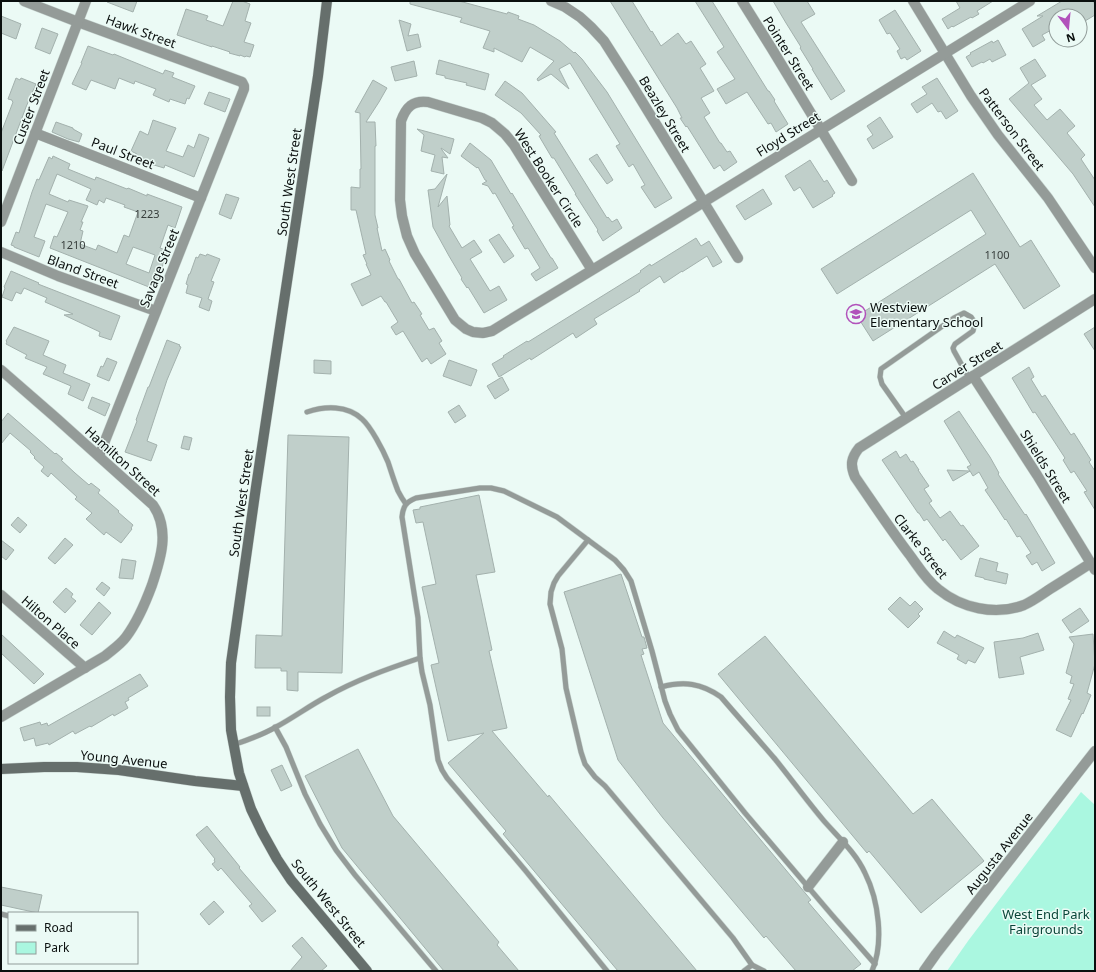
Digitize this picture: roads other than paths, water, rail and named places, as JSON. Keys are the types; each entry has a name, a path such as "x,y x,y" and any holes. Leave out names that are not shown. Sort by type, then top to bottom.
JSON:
{"street":[{"name":"Hawk Street","path":"24,1 242,82 244,89"},
{"name":"Custer Street","path":"1,222 86,1"},
{"name":"South West Street","path":"327,1 316,91 231,663 231,730 243,786 251,809 277,859 291,880 367,971"},
{"name":"Beazley Street","path":"555,1 580,17 604,41 738,258"},
{"name":"Pointer Street","path":"742,1 852,181"},
{"name":"Patterson Street","path":"913,1 971,96 998,135 1048,198 1095,268"},
{"name":"Floyd Street","path":"404,112 401,121 400,200 407,236 415,254 455,320 466,329 473,332 483,333 492,331 1030,1"},
{"name":"Savage Street","path":"99,456 244,89"},
{"name":"West Booker Circle","path":"404,112 416,103 424,101 482,118 492,123 505,134 514,145 592,270"},
{"name":"Paul Street","path":"35,133 201,198"},
{"name":"Bland Street","path":"1,252 58,276 156,311"},
{"name":"Carver Street","path":"854,454 859,448 1095,299"},
{"name":"Hamilton Street","path":"1,370 153,505 158,513 162,528 160,563 145,604 136,622 125,638 118,646 105,656 1,717"},
{"name":"Shields Street","path":"971,377 1037,475 1093,567"},
{"name":"Clarke Street","path":"854,454 851,462 855,477 900,542 929,580 938,589 966,605 982,609 998,610 1024,605 1093,567"},
{"name":"Hilton Place","path":"1,595 85,668"},
{"name":"Augusta Avenue","path":"924,971 1095,751"},
{"name":"Young Avenue","path":"1,769 77,767 119,770 243,786"},
{"path":"808,887 843,842"}],"lane":[{"path":"906,418 882,384 880,377 881,369 954,318 964,313 972,317 975,323 974,331 955,344 953,348 971,377"},
{"path":"307,412 318,408 330,407 350,412 362,419 379,443 388,461 398,491 406,504"},
{"path":"607,971 525,870 446,778 442,770 438,760 430,705 422,672 418,618 402,517 403,510 410,500 480,488 491,488 504,491 557,517 615,560 624,570 631,582 652,651 665,701 678,730 745,813 875,964"},
{"path":"588,540 558,576 551,592 550,604 562,649 566,688 581,752 586,764 595,777 605,786 723,926 752,964 764,971"},
{"path":"233,745 275,727 325,697 354,682 386,669 420,658"},
{"path":"661,687 674,684 701,686 713,691 721,697 858,860 866,874 873,895 877,916 879,937 878,950 872,971"},
{"path":"275,727 286,747 311,806 336,850 355,875 436,971"},
{"path":"744,971 752,964"}],"place":[{"name":"Westview Elementary School","path":"856,314"}],"park label":[{"name":"West End Park Fairgrounds","path":"1046,922"}]}
